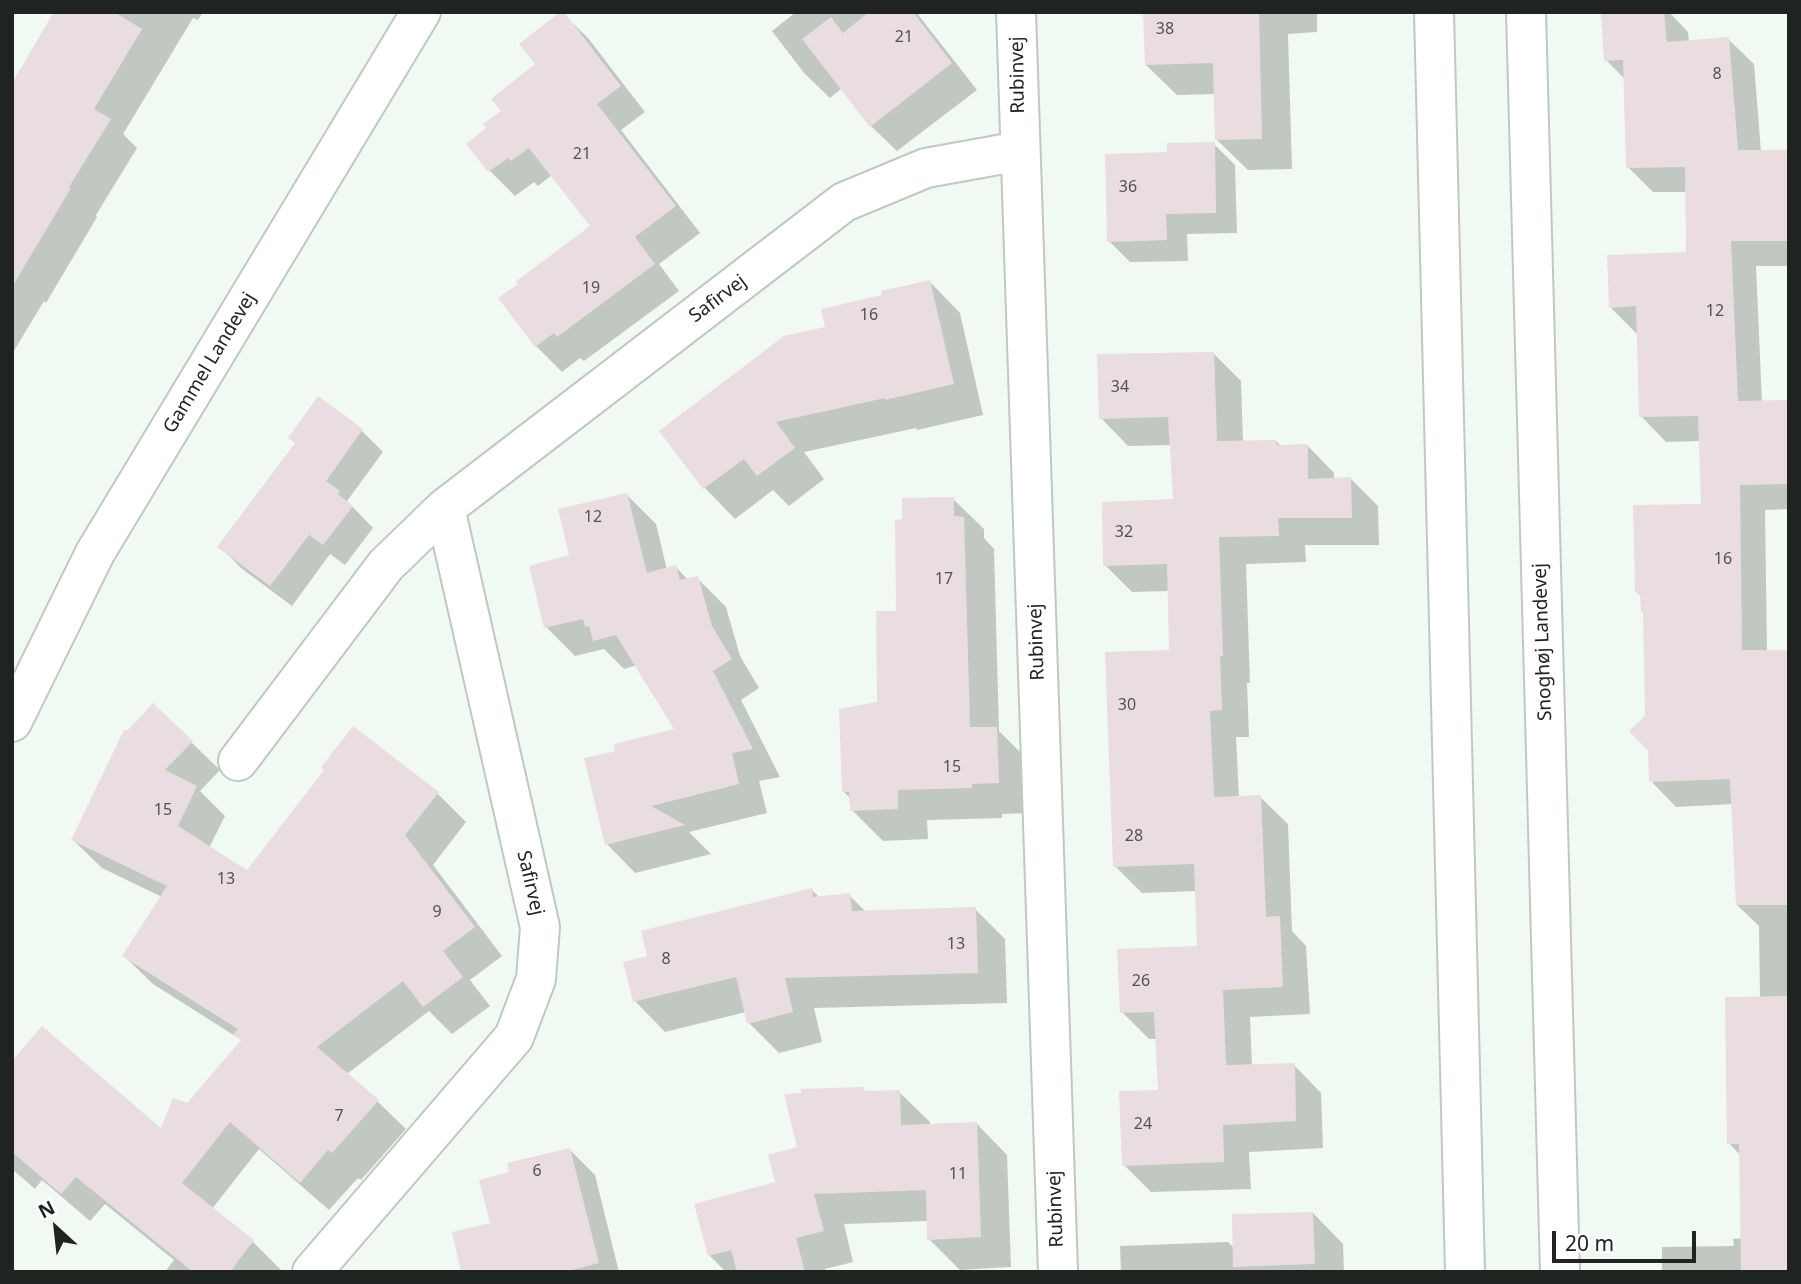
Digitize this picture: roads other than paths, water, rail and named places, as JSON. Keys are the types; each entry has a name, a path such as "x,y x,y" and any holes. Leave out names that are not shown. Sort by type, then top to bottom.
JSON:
{"street":[{"name":"Gammel Landevej","path":"12,722 95,553 421,12"},
{"name":"Rubinvej","path":"1016,12 1058,1272"},
{"path":"1434,12 1465,1272"},
{"name":"Snoghøj Landevej","path":"1526,12 1560,1272"},
{"name":"Safirvej","path":"238,761 386,565 445,508 844,202 926,168 1020,150"},
{"name":"Safirvej","path":"312,1272 514,1037 536,979 540,927 445,508"}]}
